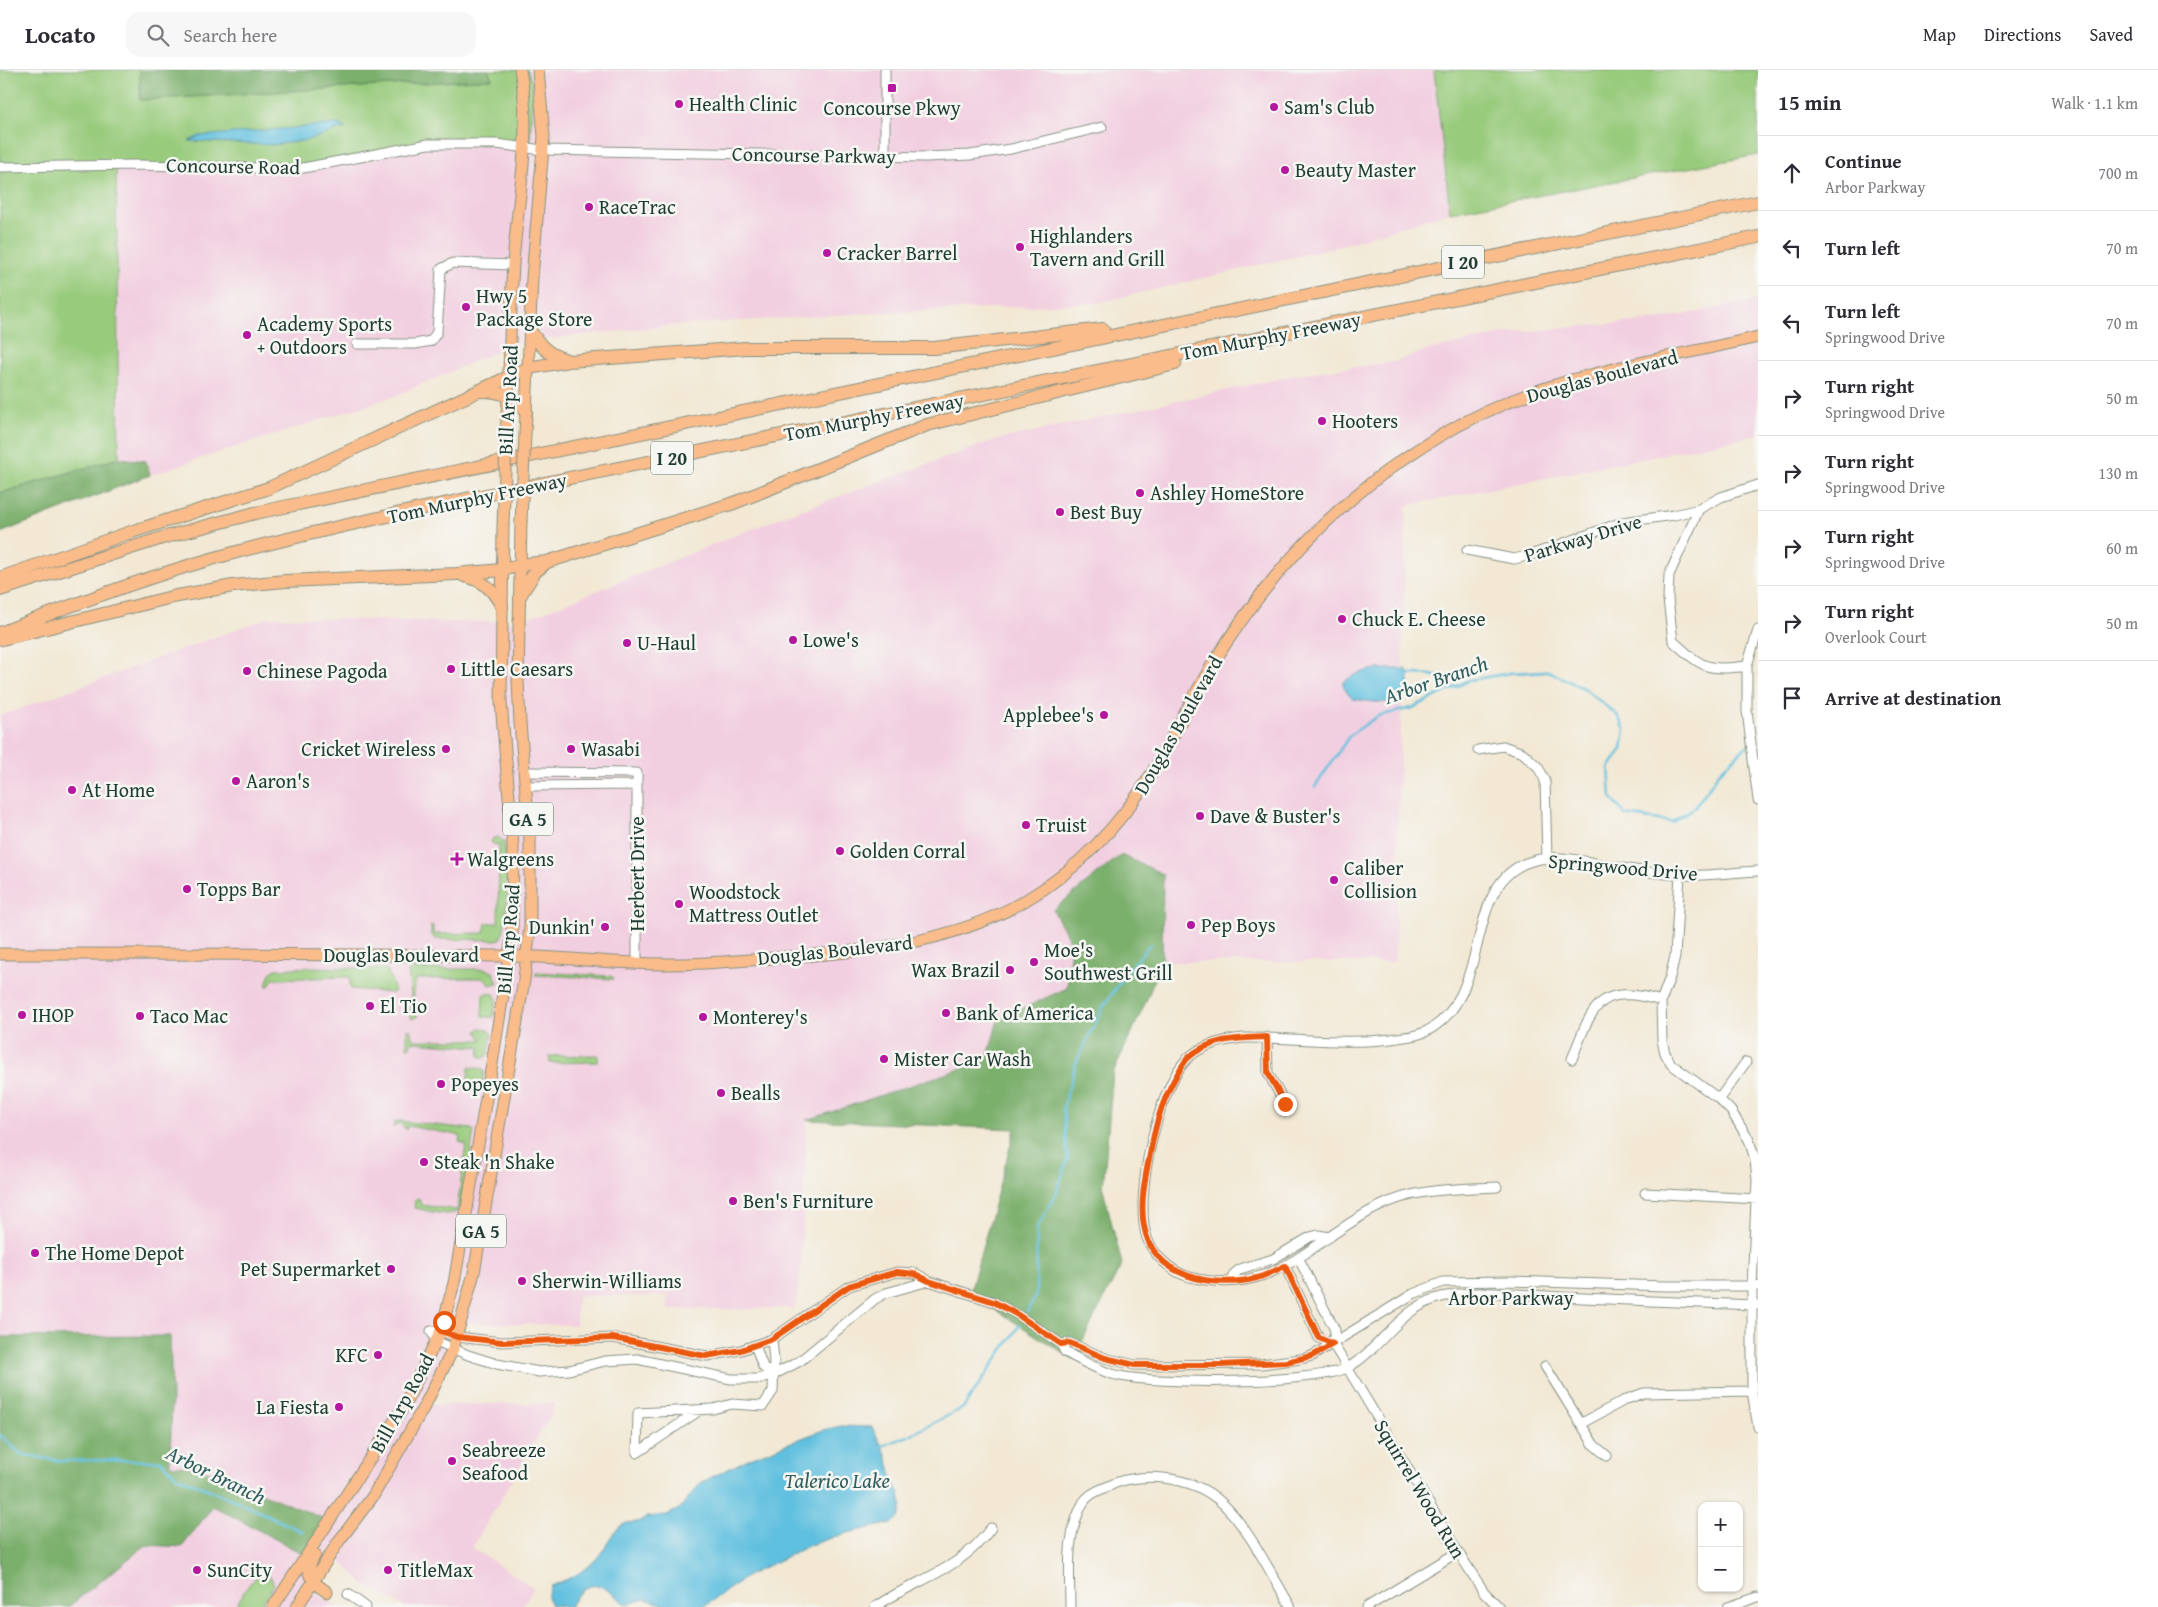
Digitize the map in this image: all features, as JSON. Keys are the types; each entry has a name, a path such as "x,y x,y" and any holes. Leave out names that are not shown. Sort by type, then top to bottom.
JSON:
{"highway":[{"name":"Tom Murphy Freeway","path":"0,590 162,538 255,513 1758,202"},
{"name":"Tom Murphy Freeway","path":"0,633 94,598 192,565 328,529 466,499 1758,237"},
{"path":"0,640 172,597 233,586 285,581 456,574 502,570 547,562 743,500 927,425 1354,320"},
{"path":"0,578 131,532 269,488 528,368 569,361 746,348 934,348 1167,323"},
{"path":"530,330 543,350 557,358 569,361"},
{"path":"481,391 496,392 508,396 521,406 526,413"},
{"path":"520,596 535,572 547,562"},
{"path":"456,574 485,584 496,595 502,607"}],"main road":[{"name":"Bill Arp Road","path":"273,1607 403,1408 439,1336 454,1283 466,1222 509,956 513,920 513,845 501,702 502,570 513,265 524,149 524,86 520,70"},
{"name":"Bill Arp Road","path":"298,1607 339,1541 373,1496 425,1405 453,1349 474,1273 527,957 530,863 518,681 521,522 528,368 533,271 544,136 538,70"},
{"name":"Douglas Boulevard","path":"0,954 509,956 637,964 680,964 898,946 959,930 992,918 1025,901 1063,876 1119,822 1154,770 1210,667 1276,574 1319,527 1390,468 1465,423 1501,405 1540,390 1579,378 1758,338"},
{"path":"322,1532 318,1549 308,1566 308,1573 327,1592"}],"street":[{"path":"885,70 885,157"},
{"name":"Concourse Parkway","path":"524,149 926,157 970,155 1011,149 1102,127"},
{"name":"Concourse Road","path":"0,167 138,165 298,169 428,144 496,144 524,149"},
{"path":"357,344 415,344 431,341 437,332 441,269 452,263 513,265"},
{"name":"Parkway Drive","path":"1467,550 1514,559 1531,555 1623,522 1699,510 1720,497 1758,485"},
{"path":"1699,510 1669,575 1668,599 1673,641 1694,661 1704,666 1720,670 1747,666"},
{"path":"1758,630 1747,666 1748,711 1758,800"},
{"path":"1478,750 1503,746 1523,753 1538,767 1546,780 1547,859"},
{"name":"Herbert Drive","path":"524,772 637,773 637,964"},
{"path":"525,786 637,785"},
{"name":"Springwood Drive","path":"1496,1187 1432,1191 1399,1198 1378,1207 1299,1259 1258,1278 1230,1281 1205,1280 1180,1274 1154,1250 1147,1239 1143,1225 1144,1185 1157,1116 1168,1089 1187,1059 1202,1047 1224,1040 1267,1037 1366,1042 1412,1036 1424,1032 1450,1014 1467,983 1492,895 1501,880 1516,868 1532,860 1582,860 1621,868 1680,875 1758,871"},
{"path":"1680,875 1675,956 1670,978 1661,1002 1662,1040 1671,1064 1719,1099 1731,1111 1749,1140 1755,1159 1757,1199 1752,1391 1758,1427"},
{"path":"1572,1058 1595,1008 1608,996 1628,993 1661,1002"},
{"path":"1267,1037 1268,1073 1285,1104"},
{"path":"1719,1099 1746,1062"},
{"path":"1645,1194 1757,1199"},
{"path":"1230,1281 1240,1268 1273,1259 1310,1238 1318,1236 1330,1237"},
{"path":"1285,1266 1319,1338 1333,1344 1335,1330 1299,1259"},
{"name":"Arbor Parkway","path":"439,1336 502,1342 613,1338 706,1356 741,1350 772,1339 849,1286 897,1272 915,1274 929,1281 994,1302 1018,1315 1061,1344 1065,1352 1116,1375 1132,1378 1194,1380 1270,1379 1320,1375 1347,1368 1359,1360 1420,1304 1436,1298 1453,1295 1522,1295 1755,1305"},
{"name":"Arbor Parkway","path":"1061,1344 1070,1343 1105,1358 1135,1365 1186,1366 1286,1362 1312,1356 1413,1294 1443,1282 1509,1280 1665,1286 1755,1286"},
{"path":"439,1336 453,1349 497,1364 539,1372 569,1370 605,1361 637,1360 731,1379 757,1380 773,1375 800,1361 875,1298 929,1281"},
{"path":"700,1410 637,1453 638,1413 700,1410 713,1410 732,1404 763,1406 773,1392 772,1339"},
{"name":"Squirrel Wood Run","path":"1333,1344 1458,1552 1484,1592 1499,1607"},
{"path":"755,1345 763,1367 773,1375"},
{"path":"1545,1366 1594,1445 1607,1456"},
{"path":"1582,1423 1627,1399 1644,1393 1752,1391"},
{"path":"1070,1607 1070,1541 1072,1528 1084,1501 1094,1492 1132,1478 1183,1482 1205,1490 1220,1502 1237,1518 1291,1607"},
{"path":"876,1607 946,1570 978,1546 991,1528"},
{"path":"1366,1607 1458,1552"},
{"path":"348,1594 366,1607"},
{"path":"1728,1607 1758,1597"}],"shaded area":[{"path":"528,70 1434,70 1450,212 1336,247 1097,303 834,315 667,326 519,342 392,397 150,475 145,461 119,458 116,165 533,86"},
{"path":"1758,300 1758,435 1406,506 1395,962 1162,962 1162,940 992,1043 987,1060 807,1120 800,1281 795,1308 668,1310 668,1296 578,1296 575,1325 462,1323 425,1405 555,1403 550,1416 472,1548 534,1588 522,1607 405,1607 364,1584 331,1553 308,1589 339,1607 68,1607 146,1545 182,1547 213,1506 307,1556 199,1468 170,1465 172,1398 170,1336 0,1337 0,716 270,617 442,622 521,621 779,518 992,441 1306,373 1394,362 1424,351 1507,333 1656,320"}],"green space":[{"path":"0,70 140,70 140,100 492,79 488,70 528,70 533,86 530,145 428,144 298,169 116,165 119,458 0,493"},
{"path":"140,70 488,70 492,79 140,100"},
{"path":"1434,70 1758,70 1758,155 1450,212"},
{"path":"119,458 146,461 150,475 0,533 0,493"},
{"path":"498,837 504,842 507,894 505,922 503,933 499,940 435,939 431,935 431,925 433,926 433,934 484,933 486,923 498,923 499,845 491,842 493,838"},
{"path":"1121,855 1163,874 1162,962 1113,1073 1103,1189 1122,1264 1073,1359 986,1304 969,1296 1015,1129 807,1120 987,1060 998,1020 1067,988 1071,942 1053,910"},
{"path":"310,967 386,969 395,991 392,993 351,989 349,977 273,979 268,987 266,985 270,973 276,969"},
{"path":"412,969 487,969 494,973 498,983 489,985 484,978 416,979 412,1011 418,1016 412,1019 409,1014 411,993 408,972"},
{"path":"537,972 612,976 614,979 535,975"},
{"path":"486,993 494,994 497,999 493,1018 482,1016 483,995"},
{"path":"480,1028 488,1029 492,1034 488,1055 484,1058 479,1056 480,1047 411,1042 410,1047 407,1047 407,1030 410,1029 413,1040 482,1040 477,1031"},
{"path":"598,1055 598,1062 550,1063 549,1056"},
{"path":"469,1067 483,1069 482,1089 467,1089"},
{"path":"395,1122 471,1129 474,1131 462,1208 458,1212 446,1214 414,1208 415,1200 419,1198 421,1205 457,1210 466,1144 459,1142 460,1136 457,1135 407,1126 406,1130 400,1123 393,1127"},
{"path":"170,1336 172,1398 170,1465 199,1468 330,1521 307,1556 213,1506 182,1547 146,1545 68,1607 0,1607 0,1337"},
{"path":"264,1574 271,1577 274,1585 260,1607 235,1607 250,1583"}],"water":[{"path":"338,124 345,128 308,140 273,145 189,141 199,136"},
{"path":"1378,669 1406,669 1409,685 1406,693 1401,698 1386,702 1351,698 1343,683 1360,673"},
{"name":"Talerico Lake","path":"841,1426 872,1427 886,1454 895,1486 900,1494 902,1505 899,1518 892,1523 843,1534 810,1545 749,1575 703,1607 672,1607 645,1599 627,1604 599,1586 586,1588 569,1607 551,1605 547,1597 551,1586 572,1577 591,1565 616,1530 622,1525 641,1521 647,1517 667,1515 679,1509 702,1482 750,1458 823,1430"}],"waterway":[{"name":"Arbor Branch","path":"1315,787 1350,735 1378,716 1412,708 1470,680 1510,673 1548,671 1585,689 1617,715 1625,730 1622,749 1609,768 1611,797 1625,815 1672,822 1695,807 1721,770 1748,745"},
{"path":"1410,674 1439,677 1444,680 1449,690"},
{"name":"Arbor Branch","path":"1027,1312 1036,1295 1037,1228 1056,1194 1068,1158 1063,1108 1076,1063 1103,1007 1132,965 1151,944"},
{"name":"Arbor Branch","path":"882,1446 908,1436 963,1408 1020,1325"},
{"name":"Arbor Branch","path":"0,1435 21,1454 61,1461 161,1461 176,1476 241,1503 303,1532"}],"place":[{"name":"Concourse Pkwy","path":"892,88"},
{"name":"Health Clinic","path":"679,104"},
{"name":"Sam's Club","path":"1274,107"},
{"name":"Beauty Master","path":"1285,170"},
{"name":"RaceTrac","path":"589,207"},
{"name":"Highlanders Tavern and Grill","path":"1020,247"},
{"name":"Cracker Barrel","path":"827,253"},
{"name":"Hwy 5 Package Store","path":"466,307"},
{"name":"Academy Sports + Outdoors","path":"247,335"},
{"name":"Hooters","path":"1322,421"},
{"name":"Ashley HomeStore","path":"1140,493"},
{"name":"Best Buy","path":"1060,512"},
{"name":"Chuck E. Cheese","path":"1342,619"},
{"name":"Lowe's","path":"793,640"},
{"name":"U-Haul","path":"627,643"},
{"name":"Little Caesars","path":"451,669"},
{"name":"Chinese Pagoda","path":"247,671"},
{"name":"Applebee's","path":"1104,715"},
{"name":"Cricket Wireless","path":"446,749"},
{"name":"Wasabi","path":"571,749"},
{"name":"Aaron's","path":"236,781"},
{"name":"At Home","path":"72,790"},
{"name":"Dave & Buster's","path":"1200,816"},
{"name":"Truist","path":"1026,825"},
{"name":"Golden Corral","path":"840,851"},
{"name":"Walgreens","path":"457,859"},
{"name":"Caliber Collision","path":"1334,880"},
{"name":"Topps Bar","path":"187,889"},
{"name":"Woodstock Mattress Outlet","path":"679,904"},
{"name":"Pep Boys","path":"1191,925"},
{"name":"Dunkin'","path":"605,927"},
{"name":"Moe's Southwest Grill","path":"1034,962"},
{"name":"Wax Brazil","path":"1010,970"},
{"name":"El Tio","path":"370,1006"},
{"name":"Bank of America","path":"946,1013"},
{"name":"IHOP","path":"22,1015"},
{"name":"Taco Mac","path":"140,1016"},
{"name":"Monterey's","path":"703,1017"},
{"name":"Mister Car Wash","path":"884,1059"},
{"name":"Popeyes","path":"441,1084"},
{"name":"Bealls","path":"721,1093"},
{"name":"Steak 'n Shake","path":"424,1162"},
{"name":"Ben's Furniture","path":"733,1201"},
{"name":"The Home Depot","path":"35,1253"},
{"name":"Pet Supermarket","path":"391,1269"},
{"name":"Sherwin-Williams","path":"522,1281"},
{"name":"KFC","path":"378,1355"},
{"name":"La Fiesta","path":"339,1407"},
{"name":"Seabreeze Seafood","path":"452,1461"},
{"name":"SunCity","path":"197,1570"},
{"name":"TitleMax","path":"388,1570"}],"route":[{"path":"444,1322 441,1331 457,1337 471,1339 502,1342 613,1338 706,1356 741,1350 772,1339 849,1286 897,1272 915,1274 929,1281 994,1302 1018,1315 1061,1344 1070,1343 1088,1352 1121,1362 1152,1366 1261,1364 1301,1360 1333,1344 1319,1338 1285,1266 1258,1278 1247,1280 1219,1281 1189,1277 1180,1274 1154,1250 1147,1239 1143,1225 1144,1185 1157,1116 1168,1089 1187,1059 1202,1047 1224,1040 1267,1037 1266,1057 1268,1073 1276,1091 1285,1104"}]}
